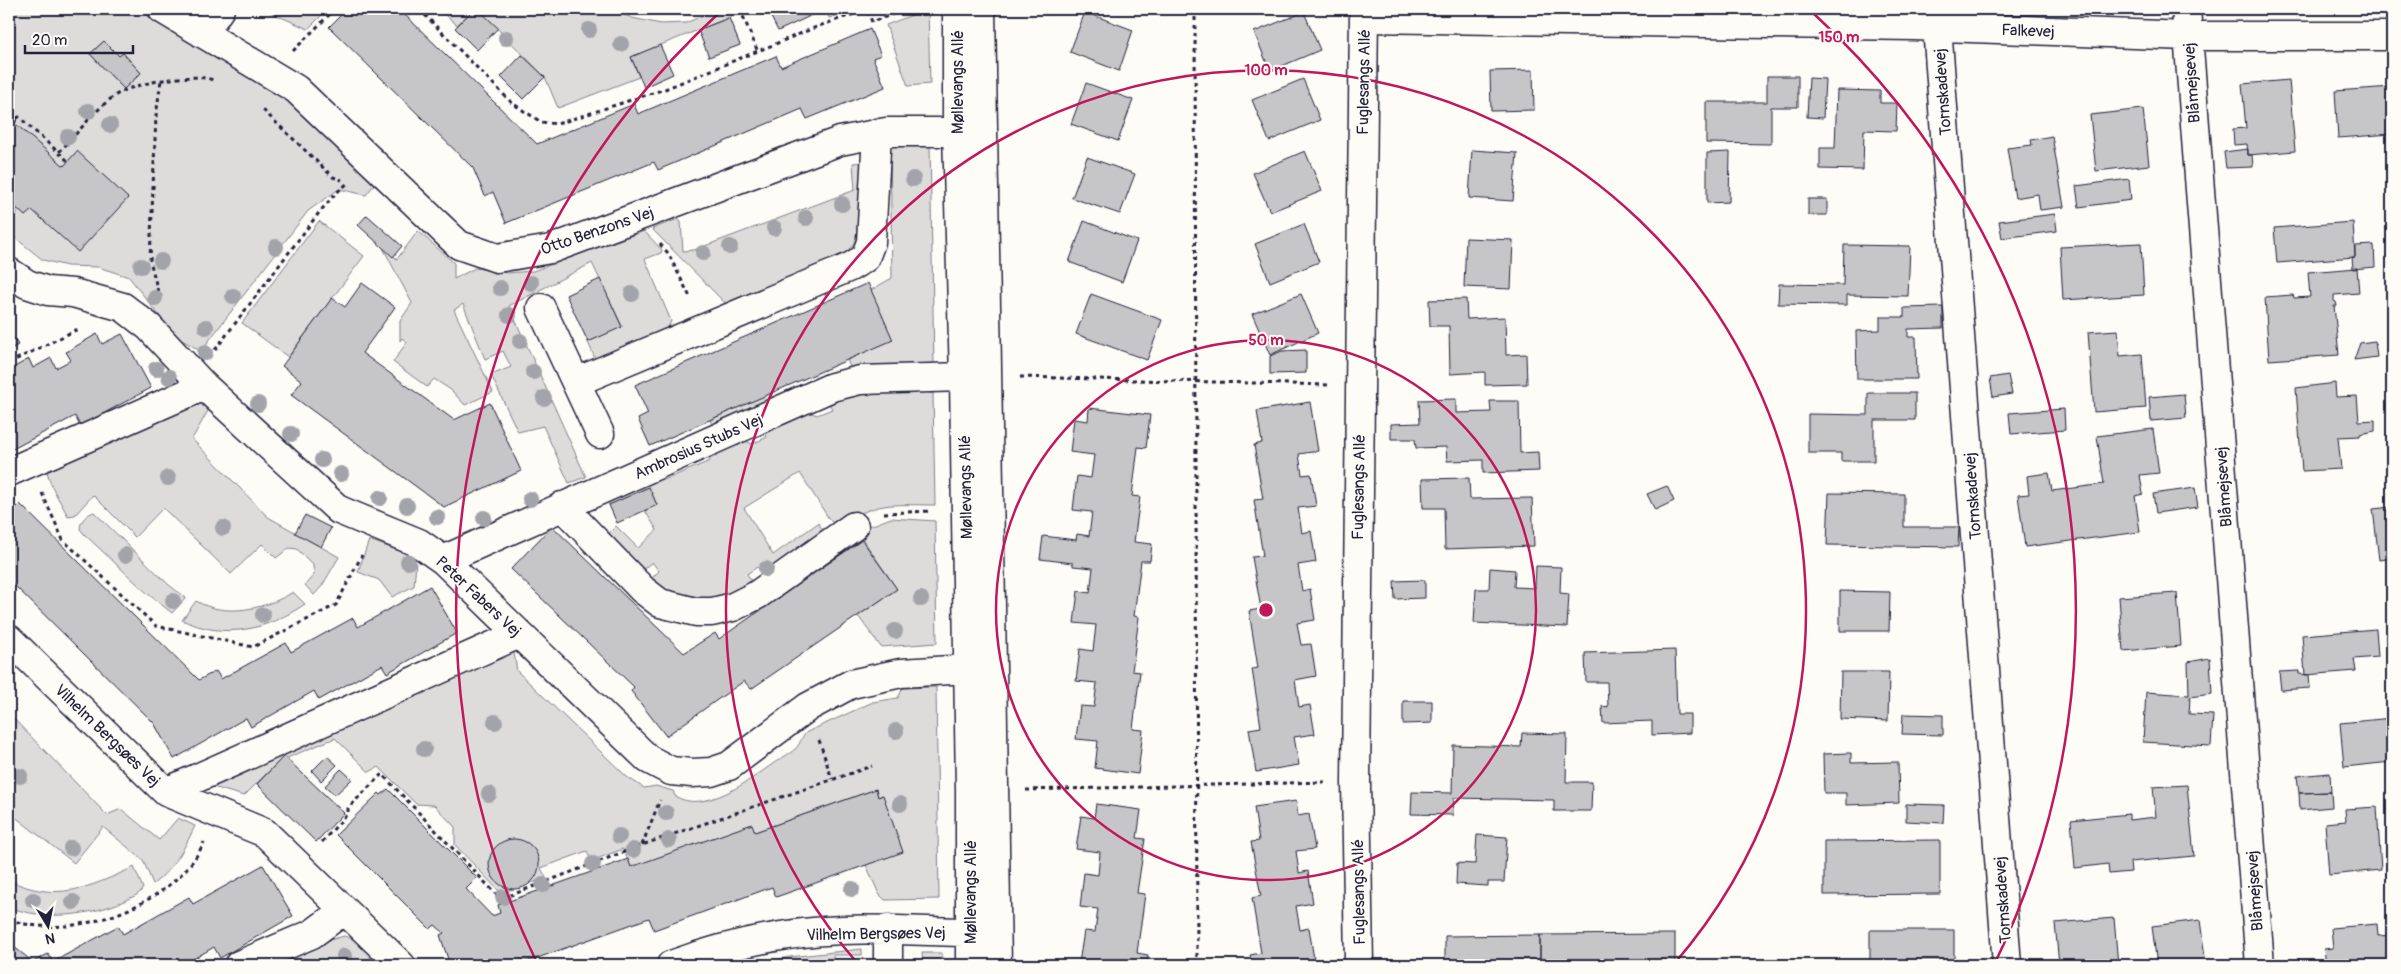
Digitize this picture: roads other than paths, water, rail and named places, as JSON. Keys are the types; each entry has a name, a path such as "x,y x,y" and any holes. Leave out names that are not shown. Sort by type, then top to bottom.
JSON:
{"street":[{"name":"Otto Benzons Vej","path":"162,9 296,89 459,246 497,258 550,249 840,140 877,133 957,132"},
{"path":"203,34 220,9"},
{"name":"Møllevangs Allé","path":"957,9 957,132 976,376 990,645 997,965"},
{"name":"Møllevangs Allé","path":"970,965 970,792 966,511 976,376 982,9"},
{"name":"Blåmejsevej","path":"2186,9 2260,965"},
{"name":"Falkevej","path":"1364,13 1922,21 2188,36 2392,36"},
{"name":"Fuglesangs Allé","path":"1359,965 1356,782 1364,13"},
{"name":"Tornskadevej","path":"1922,21 2007,965"},
{"path":"576,382 850,267 865,258 871,242 877,133"},
{"name":"Peter Fabers Vej","path":"9,272 27,284 48,291 73,293 123,307 150,327 198,379 339,510 419,543 442,560 648,758 670,771 710,772 729,766 808,707 851,684 901,673 967,669"},
{"path":"541,308 600,434"},
{"name":"Ambrosius Stubs Vej","path":"442,560 832,387 860,380 976,376"},
{"path":"19,468 198,379"},
{"path":"562,506 643,590 660,603 696,612 712,612 732,607 757,595 854,526"},
{"path":"166,792 519,634"},
{"name":"Vilhelm Bergsøes Vej","path":"12,648 166,792 264,833 300,865 343,911 401,965"},
{"path":"239,965 312,934 343,911"},
{"path":"888,929 888,965"},
{"name":"Vilhelm Bergsøes Vej","path":"671,965 738,944 782,935 841,930 888,929 996,932"}]}
